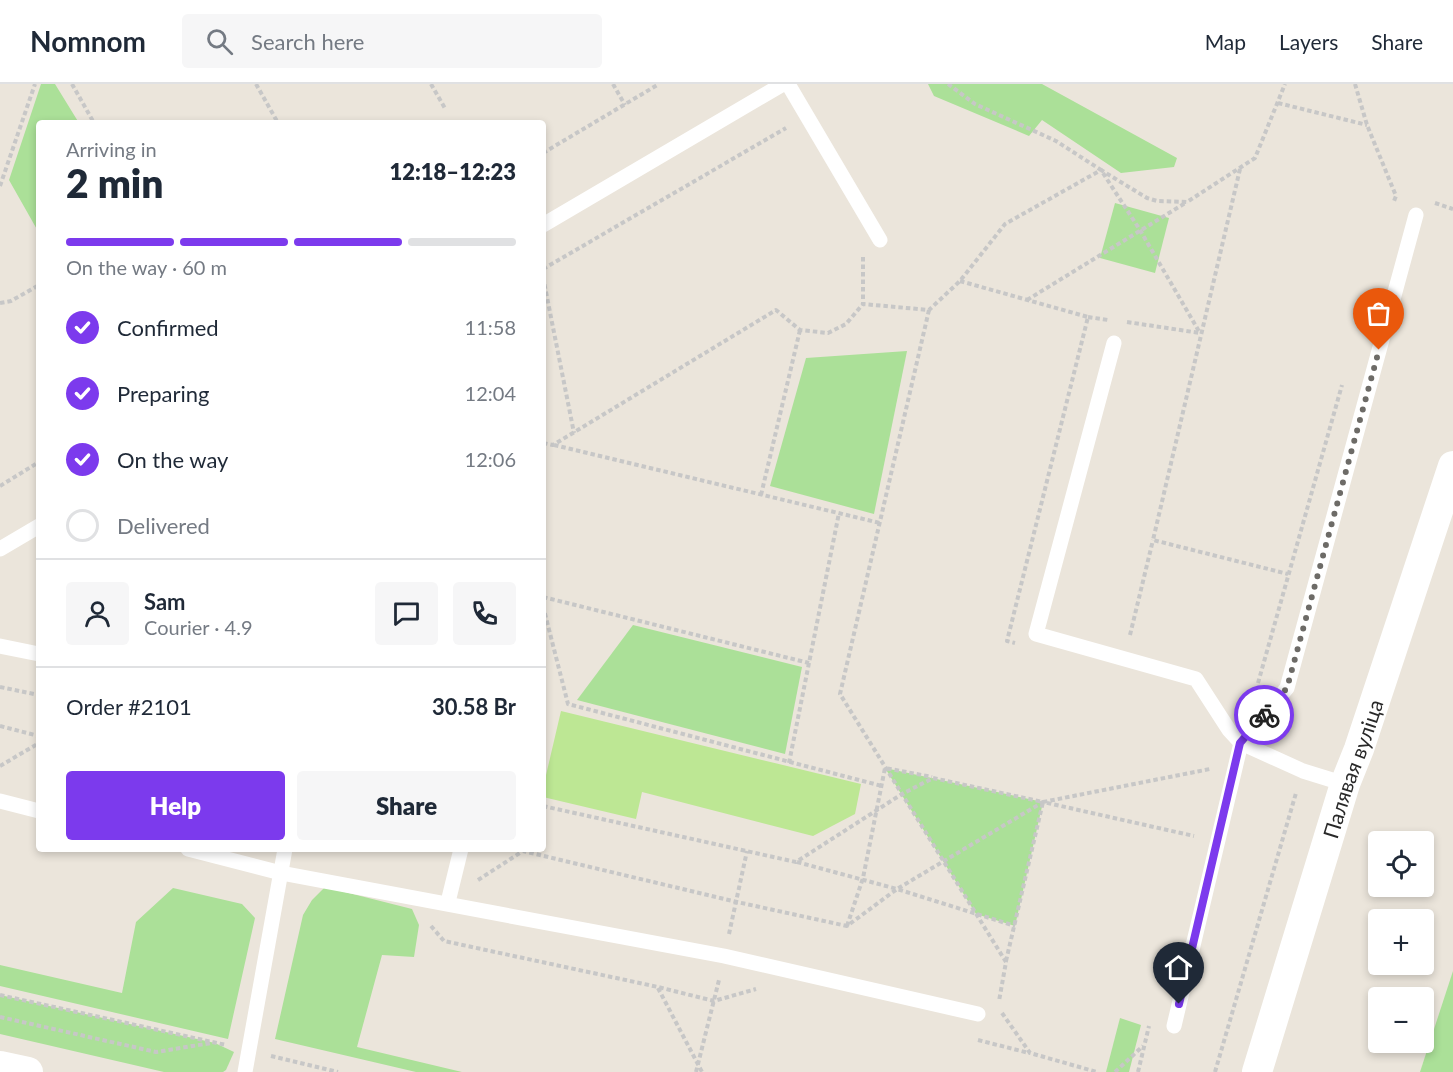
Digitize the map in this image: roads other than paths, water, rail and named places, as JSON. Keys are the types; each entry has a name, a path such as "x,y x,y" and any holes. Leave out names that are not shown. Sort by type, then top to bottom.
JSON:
{"street":[{"name":"Палявая вуліца","path":"1257,1072 1345,784 1359,749 1453,466"},
{"path":"0,1066 28,1072"}],"lane":[{"path":"546,223 785,84 880,240"},
{"path":"1174,1026 1240,743 1287,688 1416,215"},
{"path":"1114,344 1036,634 1196,679 1240,743 1303,771 1345,784"},
{"path":"0,549 36,528"},
{"path":"0,646 36,653"},
{"path":"0,801 36,810"},
{"path":"200,852 280,873 724,956 978,1014"},
{"path":"245,1072 284,852"},
{"path":"449,898 460,852"}]}
